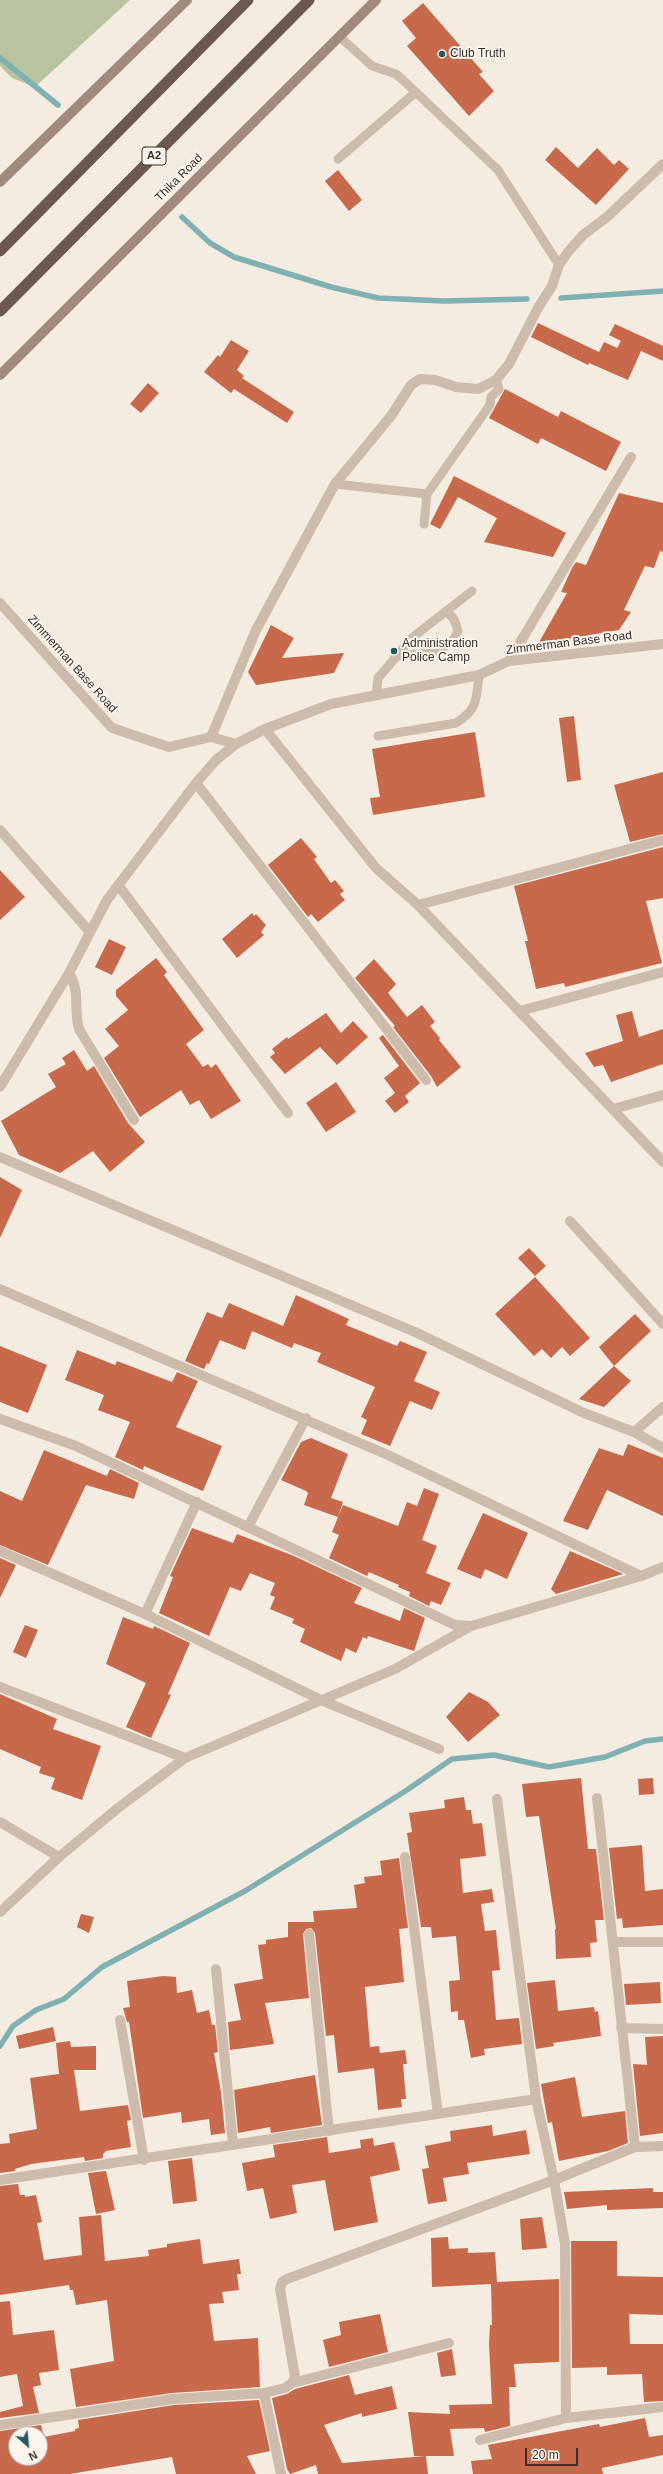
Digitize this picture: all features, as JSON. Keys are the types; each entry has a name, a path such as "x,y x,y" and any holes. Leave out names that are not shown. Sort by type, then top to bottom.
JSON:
{"highway":[{"path":"0,250 248,0"},
{"name":"A2","path":"0,311 308,0"}],"main road":[{"path":"1,180 187,0"},
{"name":"Thika Road","path":"0,375 376,0"}],"street":[{"path":"211,737 256,630 335,484 391,416 402,397 420,379 435,380 456,387 478,389 496,380 509,364 538,308 552,286 559,265 583,235 607,217 663,164"},
{"path":"509,661 631,457"},
{"name":"Zimmerman Base Road","path":"0,603 112,728 169,747 211,737 236,744 265,729 331,704 479,676 509,661 663,644"},
{"path":"265,729 376,868 418,905 663,1162"},
{"path":"0,1087 69,973 89,931 107,900 196,783 216,760 236,744"},
{"path":"196,783 426,1080"},
{"path":"0,830 89,931"},
{"path":"418,905 663,840"},
{"path":"119,886 288,1113"},
{"path":"520,1011 663,972"},
{"path":"69,973 76,984 75,1017 79,1029 134,1120"},
{"path":"613,1109 663,1095"},
{"path":"0,1157 415,1332 584,1413 634,1432 663,1448"},
{"path":"570,1221 663,1324"},
{"path":"0,1289 306,1418 388,1455 641,1576"},
{"path":"634,1432 663,1408"},
{"path":"248,1527 306,1418"},
{"path":"0,1419 76,1446 455,1625 471,1626"},
{"path":"144,1614 197,1502"},
{"path":"0,1551 144,1614 323,1701 439,1749"},
{"path":"0,1912 59,1857 118,1808 185,1758 323,1701 394,1668 471,1626 641,1576 663,1567"},
{"path":"0,1688 185,1758"},
{"path":"597,1798 614,1942 621,2028 635,2147"},
{"path":"497,1799 536,2099 554,2180 565,2244 566,2418"},
{"path":"0,1822 59,1857"},
{"path":"405,1857 438,2114"},
{"path":"309,1934 329,2131"},
{"path":"614,1942 663,1942"},
{"path":"216,1969 232,2145"},
{"path":"120,2020 144,2160"},
{"path":"621,2028 663,2029"},
{"path":"0,2180 144,2160 232,2145 536,2099"},
{"path":"292,2383 295,2377 280,2289 282,2282 554,2180 635,2147 663,2146"},
{"path":"0,2425 173,2399 264,2393 285,2388 292,2383 449,2343"},
{"path":"264,2393 281,2474"},
{"path":"480,2440 566,2418 663,2407"}],"lane":[{"path":"340,37 363,60 372,66 396,74 498,170 559,265"},
{"path":"338,159 416,92"},
{"path":"424,524 427,494 490,404 491,397 499,389 496,380"},
{"path":"335,484 427,494"},
{"path":"376,696 378,678 399,656 413,637 472,591"},
{"path":"399,656 435,652 449,643 458,631 454,619 446,611"},
{"path":"378,736 456,723 472,712 475,705 479,676"}],"green space":[{"path":"0,0 130,0 35,87 12,78 0,66"}],"building":[{"path":"423,3 483,72 479,74 494,91 469,116 407,46 416,38 402,21"},
{"path":"556,147 578,168 597,148 614,165 619,160 629,169 596,205 545,160"},
{"path":"338,170 362,200 349,211 325,181"},
{"path":"538,323 599,352 604,342 617,348 621,341 609,335 615,324 663,346 663,361 641,351 628,380 589,363 588,365 531,337"},
{"path":"231,340 249,351 237,370 244,376 242,378 294,412 287,423 234,389 231,393 204,372 218,355 220,357"},
{"path":"148,383 159,393 141,413 130,404"},
{"path":"505,389 558,417 561,411 621,442 606,471 541,438 538,444 489,418"},
{"path":"454,476 566,533 553,557 484,542 497,518 458,497 440,529 430,524"},
{"path":"619,493 663,503 663,552 660,551 654,568 645,566 624,610 631,612 619,630 538,644 567,593 561,592 572,568 576,562 586,565"},
{"path":"271,625 294,638 282,658 344,653 334,673 256,685 248,672"},
{"path":"574,716 581,780 567,782 559,718"},
{"path":"475,732 485,797 373,815 370,798 380,797 372,749"},
{"path":"663,772 663,834 630,842 614,785"},
{"path":"301,838 317,857 314,859 331,883 335,880 344,891 340,894 345,900 318,922 311,914 308,917 268,865"},
{"path":"663,847 663,898 646,901 662,963 565,987 564,983 536,989 525,941 528,941 514,886"},
{"path":"0,870 25,897 0,920"},
{"path":"252,913 254,916 256,914 266,925 261,932 264,935 237,958 222,939"},
{"path":"109,939 126,947 112,975 95,967"},
{"path":"156,958 167,972 164,975 204,1030 186,1044 203,1067 208,1064 211,1068 216,1064 241,1101 211,1119 199,1100 190,1105 181,1090 140,1117 104,1058 119,1046 105,1029 128,1010 116,996 116,990"},
{"path":"374,959 396,984 388,993 407,1017 422,1005 435,1022 430,1026 440,1038 439,1040 461,1067 437,1087 431,1076 393,1027 395,1026 355,978"},
{"path":"632,1011 639,1037 663,1029 663,1064 611,1082 603,1065 594,1067 585,1053 623,1041 616,1015"},
{"path":"326,1013 341,1033 353,1021 368,1037 337,1065 320,1047 285,1074 270,1057 275,1053 272,1049 287,1037 288,1039"},
{"path":"383,1035 420,1083 405,1096 409,1102 395,1113 385,1101 395,1093 384,1078 399,1066 379,1038"},
{"path":"74,1050 87,1071 94,1066 128,1123 145,1142 110,1172 93,1151 60,1173 19,1155 1,1121 56,1087 48,1074 66,1064 62,1058"},
{"path":"336,1082 356,1112 326,1132 306,1103"},
{"path":"0,1177 22,1190 0,1238"},
{"path":"529,1248 546,1266 535,1276 518,1258"},
{"path":"535,1277 590,1338 570,1356 562,1347 551,1358 542,1349 534,1356 495,1314"},
{"path":"296,1295 349,1319 346,1325 397,1346 400,1341 427,1352 414,1381 440,1392 432,1410 410,1401 390,1446 361,1434 367,1420 361,1417 375,1387 317,1362 321,1353 294,1343 292,1348 252,1331 245,1350 220,1340 209,1364 207,1363 204,1369 185,1361 207,1312 222,1318 229,1303 283,1326"},
{"path":"635,1314 651,1331 614,1366 599,1347"},
{"path":"0,1346 47,1365 28,1413 0,1402"},
{"path":"77,1350 115,1365 117,1361 172,1382 177,1372 198,1381 176,1427 222,1446 203,1491 144,1466 143,1470 115,1457 130,1422 98,1410 104,1395 65,1380"},
{"path":"614,1366 631,1381 604,1407 579,1399"},
{"path":"311,1438 348,1454 331,1498 343,1502 338,1517 304,1505 308,1493 281,1480 301,1442"},
{"path":"628,1444 663,1458 663,1516 607,1490 588,1530 563,1521 599,1448 623,1456"},
{"path":"44,1450 107,1476 110,1469 139,1483 134,1499 86,1485 48,1565 0,1545 0,1491 22,1501"},
{"path":"424,1488 439,1494 422,1540 437,1546 426,1573 451,1583 441,1605 431,1601 429,1606 409,1596 410,1592 398,1587 399,1585 369,1572 367,1576 329,1558 339,1535 332,1532 343,1505 398,1526 407,1502 417,1506"},
{"path":"483,1513 528,1533 507,1579 485,1569 481,1579 457,1569"},
{"path":"192,1528 233,1543 237,1534 294,1556 362,1588 354,1603 400,1621 404,1608 425,1618 414,1651 368,1636 367,1639 363,1637 356,1653 346,1648 341,1661 300,1642 305,1629 292,1623 294,1619 270,1609 275,1597 270,1595 275,1583 250,1573 241,1591 230,1587 209,1636 159,1613 173,1577 170,1576"},
{"path":"570,1551 623,1574 556,1594 551,1589"},
{"path":"0,1558 16,1565 0,1598"},
{"path":"123,1617 153,1629 154,1626 190,1643 168,1694 171,1695 151,1738 126,1727 146,1683 106,1664"},
{"path":"25,1625 38,1630 26,1658 13,1652"},
{"path":"469,1692 488,1702 500,1715 468,1742 446,1717"},
{"path":"0,1694 57,1719 53,1729 101,1746 82,1800 51,1789 55,1778 39,1773 41,1767 0,1749"},
{"path":"581,1778 588,1849 596,1849 604,1920 595,1920 597,1942 590,1943 591,1957 556,1959 556,1929 539,1816 526,1817 522,1784"},
{"path":"653,1778 654,1794 639,1795 638,1779"},
{"path":"464,1797 466,1810 471,1810 473,1824 482,1823 486,1856 460,1859 463,1893 492,1889 494,1902 481,1904 485,1931 496,1930 500,1970 492,1971 496,2020 519,2018 522,2044 484,2049 485,2055 471,2058 464,2020 458,2020 458,2011 451,2012 449,1981 460,1980 456,1936 432,1938 431,1927 421,1927 407,1833 412,1832 409,1813 445,1808 444,1800"},
{"path":"642,1845 645,1891 663,1889 663,1925 623,1928 622,1918 617,1919 609,1848"},
{"path":"399,1858 408,1928 399,1929 404,1982 365,1987 370,2047 379,2046 380,2053 405,2050 407,2064 403,2064 406,2099 401,2099 402,2107 378,2110 374,2068 338,2073 334,2035 326,2036 315,1933 311,1928 306,1929 303,1934 309,1998 265,2003 274,2044 230,2050 228,2022 241,2020 234,1984 263,1979 258,1945 266,1944 266,1940 288,1937 288,1922 314,1922 313,1911 357,1908 354,1885 365,1883 364,1877 382,1875 380,1861"},
{"path":"81,1914 94,1917 89,1933 77,1927"},
{"path":"163,1976 176,1977 177,1993 192,1990 197,2013 209,2010 212,2025 215,2025 218,2052 214,2053 221,2092 225,2133 211,2135 209,2119 182,2123 181,2112 143,2118 129,2022 127,2022 123,2008 130,2007 127,1981"},
{"path":"555,1980 558,2011 594,2007 595,2012 598,2011 601,2036 553,2043 554,2046 536,2049 527,1983"},
{"path":"660,1982 661,2003 626,2005 624,1984"},
{"path":"53,2027 56,2041 19,2049 16,2036"},
{"path":"663,2036 663,2133 640,2136 633,2064 647,2065 645,2037"},
{"path":"70,2041 71,2047 96,2046 96,2070 74,2070 80,2111 128,2105 131,2120 127,2121 131,2147 106,2151 103,2154 103,2158 85,2161 84,2157 31,2164 15,2169 15,2171 0,2173 0,2144 10,2143 9,2134 37,2129 30,2078 59,2074 56,2043"},
{"path":"315,2075 322,2125 271,2133 270,2127 238,2133 234,2090"},
{"path":"575,2077 582,2117 625,2111 628,2143 608,2151 559,2161 552,2122 548,2123 541,2084"},
{"path":"492,2125 493,2136 526,2130 530,2154 467,2163 469,2174 443,2178 447,2201 428,2204 422,2169 429,2168 425,2146 451,2141 450,2131"},
{"path":"327,2137 329,2153 361,2148 360,2140 373,2138 374,2146 394,2142 400,2170 370,2177 378,2222 334,2231 325,2180 292,2185 297,2213 270,2219 263,2188 247,2191 242,2163 275,2157 273,2145"},
{"path":"192,2158 197,2201 173,2204 168,2161"},
{"path":"106,2171 115,2210 96,2214 88,2173"},
{"path":"18,2184 20,2195 25,2195 25,2197 36,2195 42,2222 37,2223 44,2260 82,2255 79,2217 101,2215 105,2261 149,2256 148,2250 167,2247 167,2244 200,2239 203,2264 239,2259 241,2274 237,2274 239,2290 222,2292 224,2303 209,2304 214,2341 258,2338 260,2387 172,2393 76,2407 70,2369 114,2361 107,2300 76,2305 73,2290 70,2290 69,2285 0,2295 0,2186"},
{"path":"653,2188 653,2192 663,2192 663,2208 607,2210 607,2205 567,2209 564,2192"},
{"path":"542,2217 547,2248 522,2250 520,2219"},
{"path":"448,2237 449,2249 468,2248 468,2253 495,2252 497,2282 559,2279 559,2362 514,2364 516,2387 509,2387 510,2426 485,2432 484,2428 450,2429 454,2456 414,2456 408,2412 450,2414 449,2405 492,2404 489,2344 490,2325 492,2325 491,2284 432,2287 431,2238"},
{"path":"571,2241 617,2241 617,2276 663,2277 663,2315 629,2314 630,2344 663,2344 663,2401 644,2402 642,2374 607,2375 607,2367 572,2368"},
{"path":"10,2301 13,2335 54,2330 59,2370 39,2373 41,2385 33,2387 39,2413 0,2418 0,2412 23,2406 17,2374 0,2377 0,2302"},
{"path":"380,2314 388,2352 329,2367 323,2340 341,2335 339,2322"},
{"path":"452,2349 456,2375 441,2377 437,2353"},
{"path":"349,2375 355,2395 392,2386 397,2409 362,2417 362,2413 324,2425 342,2463 426,2456 428,2474 318,2474 316,2465 290,2474 287,2469 272,2398 287,2394 295,2389"},
{"path":"259,2400 270,2451 247,2456 256,2474 176,2474 172,2457 70,2474 0,2474 0,2431 8,2430 8,2466 48,2466 48,2436 75,2431 75,2429 79,2428 78,2420 174,2405"},
{"path":"645,2418 649,2437 663,2435 663,2455 602,2468 603,2474 473,2474 471,2461 492,2459 488,2445 599,2424 600,2427"}],"waterway":[{"path":"0,58 58,105"},
{"path":"182,217 210,243 234,257 331,287 378,298 444,301 527,299"},
{"path":"561,298 663,291"},
{"path":"0,2046 13,2026 36,2010 64,1999 102,1967 245,1891 404,1792 452,1759 494,1755 549,1767 605,1757 645,1741 663,1739"}],"place":[{"name":"Club Truth","path":"442,54"},
{"name":"Administration Police Camp","path":"394,651"}]}
